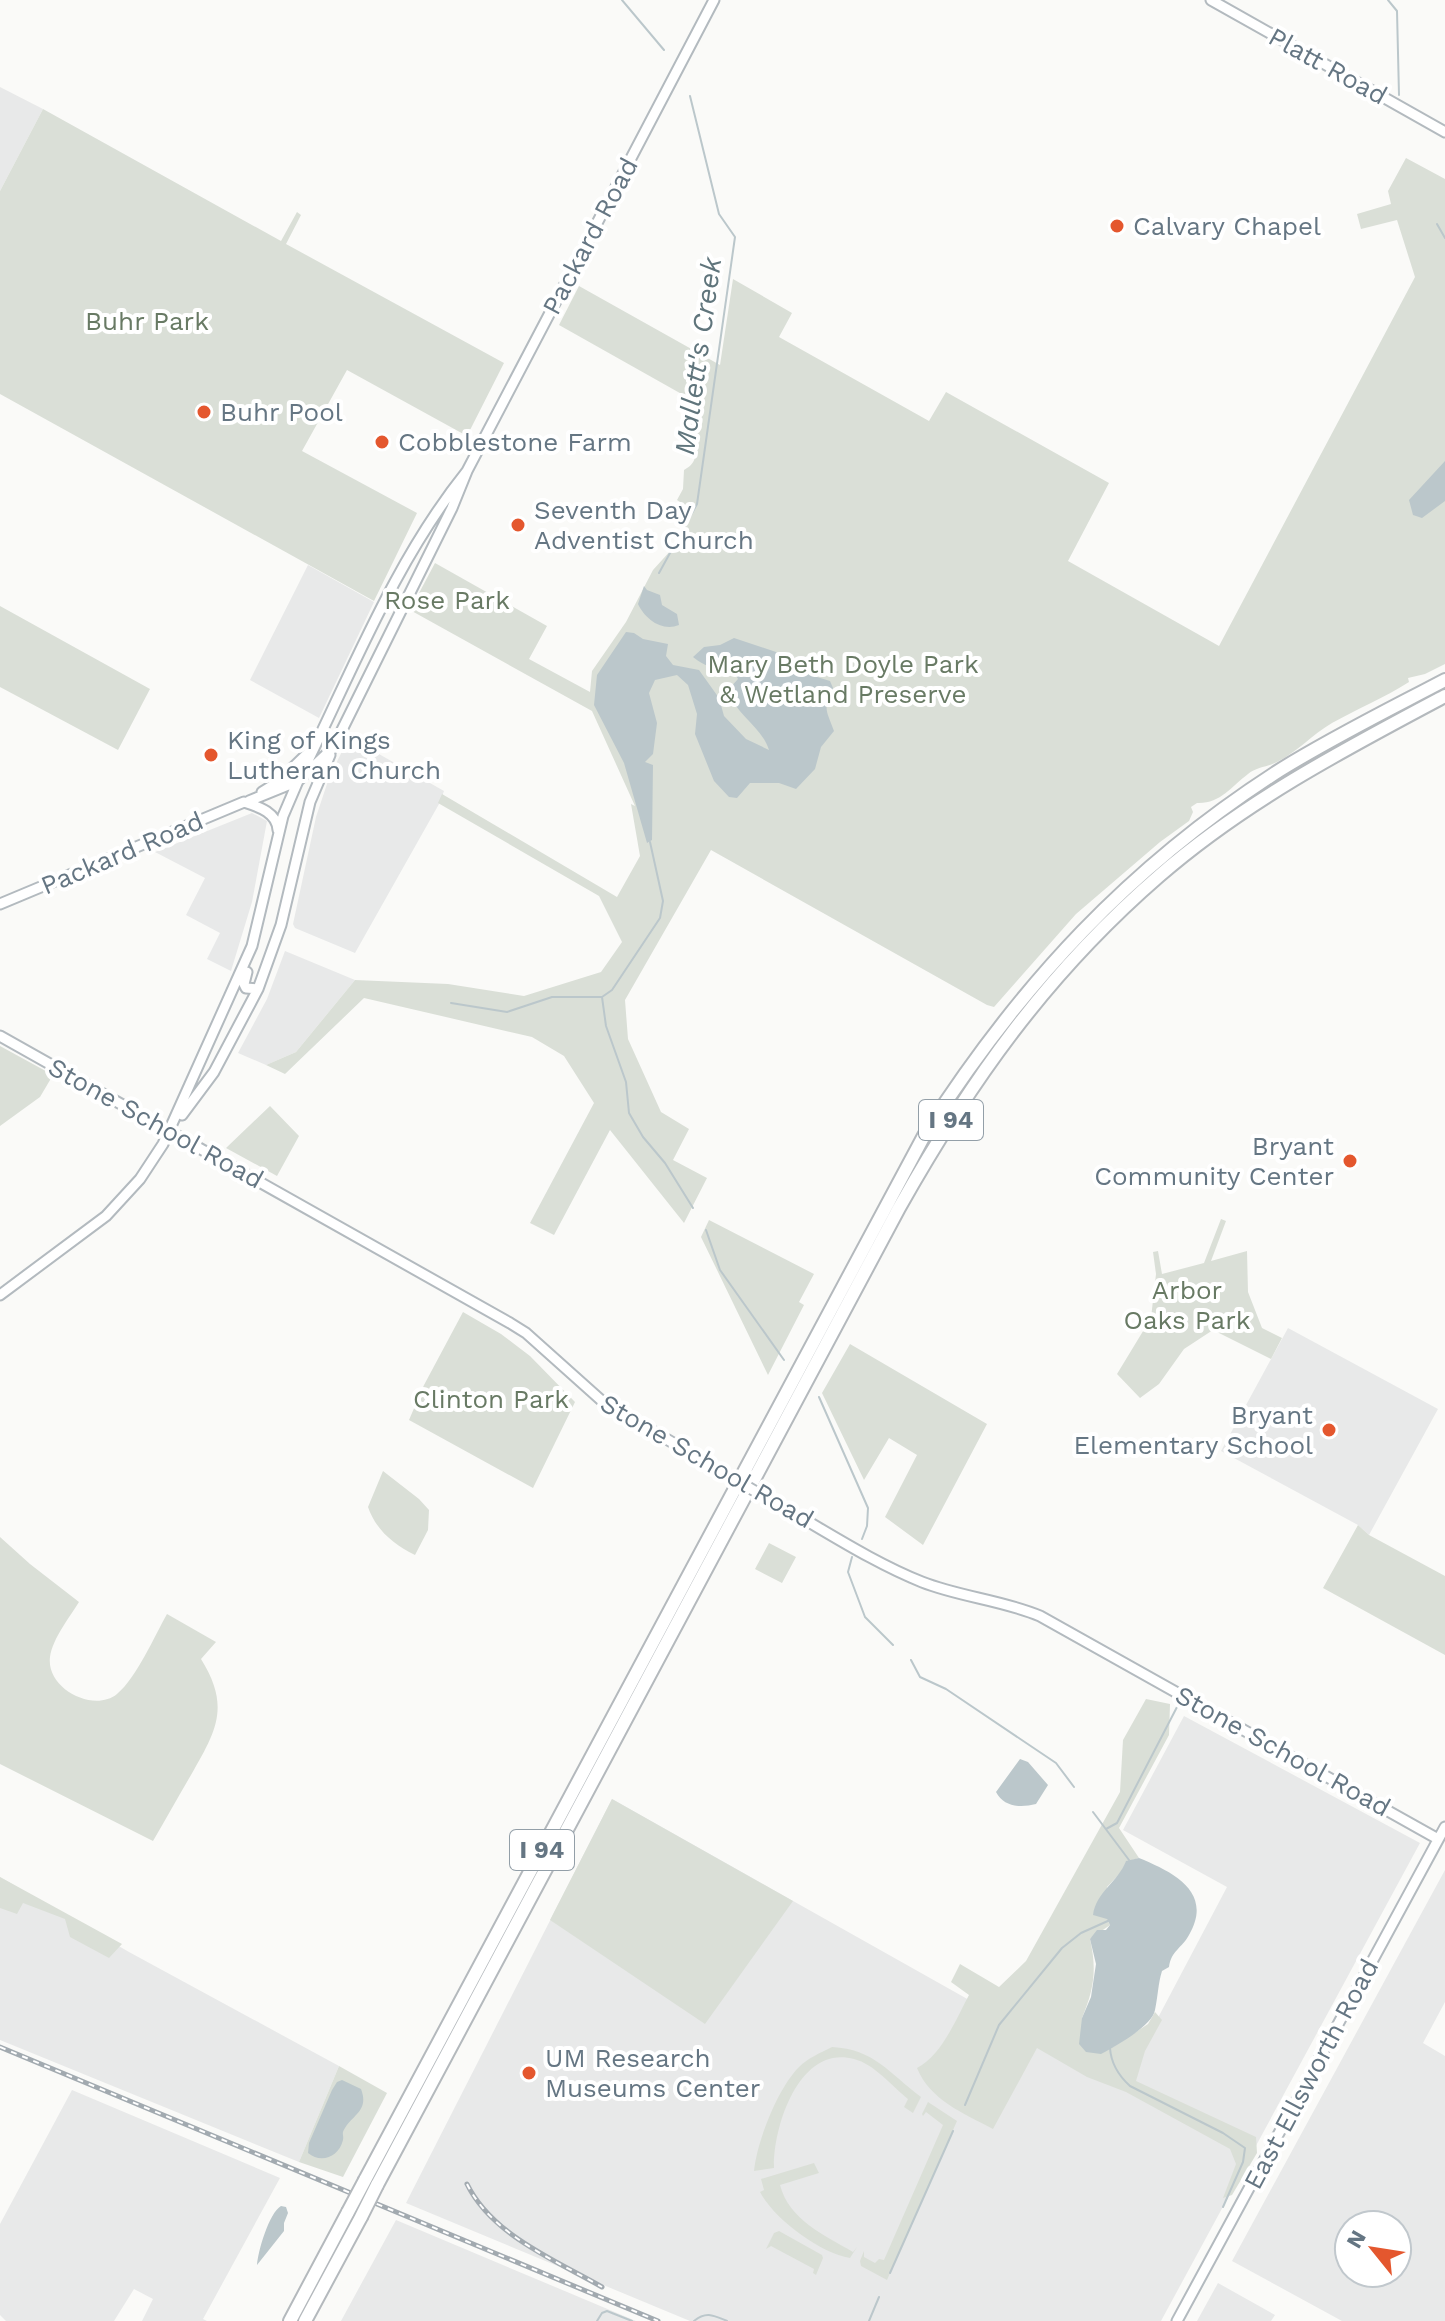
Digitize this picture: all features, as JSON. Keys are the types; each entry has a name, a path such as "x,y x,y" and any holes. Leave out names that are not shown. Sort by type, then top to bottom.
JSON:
{"highway":[{"name":"I 94","path":"371,2183 835,1299 926,1132 967,1069 1060,952 1111,900 1160,858 1280,770 1445,680"},
{"name":"I 94","path":"290,2321 371,2183 899,1208 986,1065 1071,961 1100,930 1170,867 1260,801 1308,771 1445,696"},
{"name":"I 94","path":"305,2321 327,2279 354,2214"},
{"path":"312,2321 327,2279"}],"main road":[{"name":"Packard Road","path":"0,904 298,781 333,748 452,508 467,471 714,0"},
{"name":"Platt Road","path":"1211,0 1445,132"},
{"name":"Packard Road","path":"252,946 279,834 298,781 423,532 467,471"},
{"path":"407,596 413,574 434,534 431,528 423,532"},
{"path":"376,659 380,641 395,610 392,603 385,603"},
{"path":"247,802 278,782 316,745"},
{"path":"0,1295 106,1216 140,1179 170,1131 214,1072 258,989 287,900 307,812 333,748"},
{"path":"247,802 273,815 278,822 279,834"},
{"path":"272,863 288,871 287,900"},
{"path":"252,946 252,958 244,984 248,989 258,989"},
{"path":"170,1131 252,946"},
{"name":"Stone School Road","path":"0,1036 510,1323 526,1333 602,1401 765,1497 909,1577 940,1588 1015,1606 1040,1616 1438,1839"},
{"name":"East Ellsworth Road","path":"1177,2321 1445,1827"}],"shaded area":[{"path":"0,87 43,109 0,191"},
{"path":"1445,461 1445,501 1422,518 1413,515 1409,500"},
{"path":"308,565 374,602 319,718 250,680"},
{"path":"644,586 660,595 662,605 677,614 679,625 666,627 645,615 638,604"},
{"path":"626,632 668,644 666,656 673,665 699,670 719,698 724,716 746,739 769,750 727,691 738,679 733,670 712,667 693,657 704,647 720,645 734,638 776,652 804,673 830,681 833,688 827,710 834,731 821,747 815,769 796,789 779,783 750,783 737,798 729,797 714,781 695,734 697,714 688,685 677,675 655,680 649,693 657,723 653,754 645,762 653,765 652,840 647,843 624,763 594,705 597,675"},
{"path":"349,737 444,791 355,953 295,928 293,924 316,817 329,778"},
{"path":"252,813 267,821 252,902 231,971 207,959 220,933 186,915 205,878 155,852"},
{"path":"285,951 355,980 296,1052 266,1065 238,1053 267,999"},
{"name":"Bryant Elementary School","path":"1288,1328 1438,1409 1369,1535 1358,1525 1221,1451"},
{"path":"1184,1716 1420,1843 1161,2321 690,2321 406,2203 612,1799 1122,2086 1227,1887 1123,1830"},
{"path":"1020,1759 1028,1762 1048,1785 1036,1804 1013,1805 1003,1801 996,1792"},
{"path":"1139,1858 1165,1870 1186,1886 1197,1907 1195,1920 1169,1967 1162,1971 1152,2016 1132,2035 1101,2054 1086,2052 1079,2044 1082,2018 1091,1997 1096,1964 1090,1939 1097,1930 1106,1930 1110,1925 1107,1919 1093,1915 1095,1907 1126,1861"},
{"path":"1445,1870 1445,2002 1423,2043 1445,2056 1445,2321 1342,2321 1232,2261"},
{"path":"0,1877 129,1952 339,2066 299,2162 0,2040"},
{"path":"342,2080 361,2089 362,2107 344,2130 338,2151 329,2157 318,2158 308,2153 309,2143 332,2090"},
{"path":"72,2090 280,2178 203,2319 207,2321 142,2321 153,2299 134,2289 114,2321 6,2321 0,2315 0,2224"},
{"path":"281,2206 286,2207 288,2213 284,2231 257,2265 268,2224"},
{"path":"396,2220 636,2321 341,2321"},
{"path":"1218,2283 1275,2315 1271,2321 1197,2321"}],"green space":[{"name":"Buhr Park","path":"43,109 281,241 297,212 301,215 286,244 504,363 467,436 347,370 302,451 417,513 374,601 0,394 0,191"},
{"name":"Mary Beth Doyle Park & Wetland Preserve","path":"1406,158 1445,179 1445,664 1408,678 1409,682 1332,723 1284,758 1251,772 1219,798 1191,807 1193,812 1189,821 1076,914 994,1007 711,850 625,1000 628,1039 661,1112 689,1129 673,1160 707,1178 684,1223 610,1130 554,1235 530,1223 594,1103 564,1056 532,1037 364,998 285,1074 266,1065 296,1052 355,980 448,984 524,996 601,972 622,942 599,896 438,803 442,794 617,897 640,856 631,804 635,806 592,711 410,610 435,563 547,626 529,659 590,692 592,671 626,622 653,570 672,549 692,510 677,500 683,489 684,470 695,456 688,439 694,401 559,325 579,286 720,365 733,279 792,313 779,337 929,421 946,392 1109,483 1068,561 1219,646 1415,277 1397,220 1361,229 1357,214 1391,204 1388,191"},
{"path":"0,606 150,689 118,750 0,687"},
{"path":"0,1046 53,1075 40,1097 0,1126"},
{"path":"270,1106 299,1136 277,1176 226,1148"},
{"name":"Arbor Oaks Park","path":"1221,1219 1226,1221 1211,1261 1247,1251 1248,1292 1262,1328 1282,1338 1271,1359 1213,1330 1184,1349 1159,1384 1140,1398 1117,1374 1151,1318 1156,1274 1153,1252 1158,1251 1162,1274 1204,1263"},
{"path":"709,1220 814,1274 799,1302 804,1305 768,1375 701,1237"},
{"name":"Clinton Park","path":"463,1312 501,1334 530,1356 575,1402 533,1488 409,1420"},
{"path":"850,1344 987,1424 923,1545 885,1517 917,1455 889,1438 864,1480 822,1393"},
{"path":"383,1471 429,1510 428,1530 415,1555 386,1536 368,1507"},
{"path":"1358,1525 1369,1535 1445,1576 1445,1655 1323,1588"},
{"path":"0,1537 79,1602 58,1635 50,1657 56,1679 73,1695 96,1701 117,1694 138,1667 167,1614 216,1642 201,1659 216,1691 218,1705 213,1732 153,1841 0,1764"},
{"path":"769,1543 796,1557 782,1583 755,1569"},
{"path":"1146,1699 1170,1704 1169,1735 1119,1828 1139,1858 1126,1862 1123,1870 1107,1887 1107,1919 1110,1925 1090,1939 1093,1979 1082,2018 1113,2047 1148,2024 1155,2012 1162,2020 1145,2051 1136,2081 1256,2137 1257,2153 1232,2195 1223,2198 1236,2164 1230,2149 1126,2092 1087,2077 1037,2048 993,2129 939,2097 917,2068 941,2046 969,1995 951,1982 960,1964 999,1987 1026,1961 1120,1792 1123,1740"},
{"path":"612,1799 793,1901 705,2024 550,1920"},
{"path":"0,1877 122,1944 109,1958 70,1937 65,1919 23,1903 17,1914 0,1908"},
{"path":"832,2047 859,2052 890,2071 921,2097 913,2113 904,2107 908,2099 876,2070 861,2062 835,2058 818,2064 804,2076 784,2112 774,2168 754,2171 764,2130 791,2076 814,2056"},
{"path":"339,2066 387,2093 343,2177 299,2162"},
{"path":"928,2102 957,2121 887,2280 861,2266 860,2261 864,2251 864,2257 875,2263 879,2259 884,2260 943,2125 926,2112 923,2116"},
{"path":"814,2163 819,2173 780,2185 799,2217 853,2252 857,2247 850,2258 825,2249 799,2233 776,2213 760,2192 764,2190 761,2179"},
{"path":"779,2231 822,2255 816,2275 814,2269 771,2246 766,2249 774,2233"}],"waterway":[{"name":"Mallett's Creek","path":"622,0 664,50"},
{"path":"1388,0 1397,11 1399,95"},
{"name":"Mallett's Creek","path":"659,573 697,504 735,237 719,214 690,96"},
{"path":"1437,224 1445,238"},
{"name":"Mallett's Creek","path":"451,1003 507,1012 552,997 602,997 612,990 660,918 663,901 650,842"},
{"name":"Mallett's Creek","path":"602,997 606,1026 626,1082 629,1113 693,1208"},
{"name":"Mallett's Creek","path":"706,1230 720,1270 784,1360"},
{"name":"Mallett's Creek","path":"819,1397 868,1508 867,1526 862,1539"},
{"name":"Mallett's Creek","path":"852,1557 848,1572 865,1617 893,1645"},
{"name":"Mallett's Creek","path":"911,1660 920,1677 946,1689 1056,1763 1074,1787"},
{"path":"1106,1829 1117,1823 1177,1707"},
{"name":"Mallett's Creek","path":"1093,1812 1129,1860"},
{"name":"Mallett's Creek","path":"965,2105 999,2025 1062,1948 1081,1933 1110,1920"},
{"path":"1110,2048 1116,2069 1130,2086 1223,2133 1245,2148 1243,2162 1223,2207"},
{"name":"Mallett's Creek","path":"890,2273 953,2131"},
{"name":"Mallett's Creek","path":"869,2321 879,2297"},
{"name":"Mallett's Creek","path":"597,2321 607,2311 632,2321"},
{"name":"Mallett's Creek","path":"694,2321 710,2315 727,2321"}],"railway":[{"path":"0,2047 658,2321"},
{"path":"467,2184 478,2202 508,2232 602,2287"}],"place":[{"name":"Calvary Chapel","path":"1117,226"},
{"name":"Buhr Pool","path":"204,412"},
{"name":"Cobblestone Farm","path":"382,442"},
{"name":"Seventh Day Adventist Church","path":"518,525"},
{"name":"King of Kings Lutheran Church","path":"211,755"},
{"name":"Bryant Community Center","path":"1350,1161"},
{"name":"Bryant Elementary School","path":"1329,1430"},
{"name":"UM Research Museums Center","path":"529,2073"}],"park label":[{"name":"Rose Park","path":"447,600"}]}
